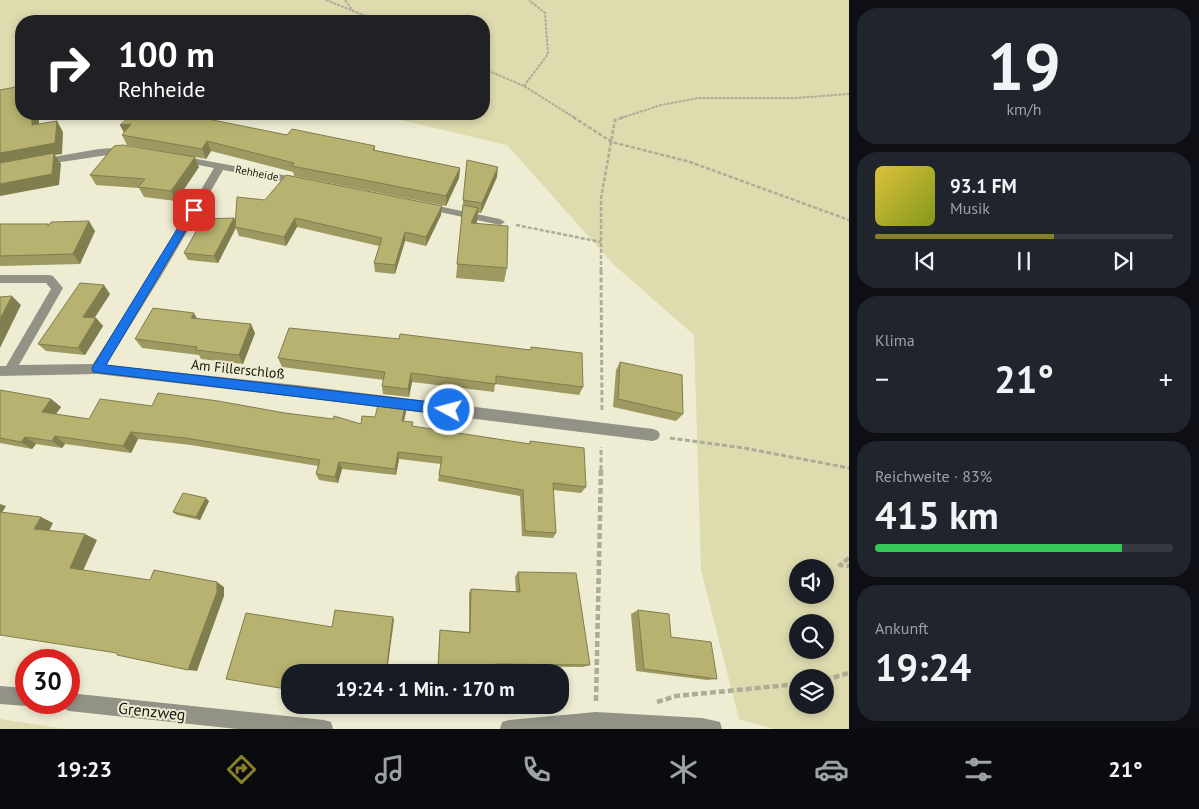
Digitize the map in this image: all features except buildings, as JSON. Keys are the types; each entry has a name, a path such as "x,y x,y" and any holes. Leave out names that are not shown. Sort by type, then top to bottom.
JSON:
{"street":[{"path":"27,165 99,152 138,151"},
{"name":"Rehheide","path":"174,158 307,183"},
{"name":"Rehheide","path":"97,369 159,270 220,166"},
{"path":"413,204 500,222"},
{"name":"Am Fillerschloß","path":"0,279 49,279 57,288 5,371"},
{"name":"Am Fillerschloß","path":"5,371 97,369 297,391 653,435"},
{"path":"0,694 15,696"},
{"name":"Grenzweg","path":"80,703 324,729"},
{"path":"509,729 596,721 713,729"}],"path":[{"path":"326,0 361,15"},
{"path":"345,0 353,12"},
{"path":"524,86 548,54 545,13 528,0"},
{"path":"490,72 524,86 612,142 690,162 849,220"},
{"path":"602,429 601,198 616,120 661,105 698,98 796,98 849,94"},
{"path":"500,222 601,242"},
{"path":"653,435 744,448 849,468"},
{"path":"596,721 601,451"},
{"path":"849,558 840,566 849,566"},
{"path":"834,677 849,673"},
{"path":"649,704 676,696 789,685"}],"shaded area":[{"path":"0,0 849,0 849,729 773,729 739,719 701,570 694,335 614,265 507,145 401,120 490,120 490,15 15,15 15,91 0,93"},
{"path":"0,719 65,729 0,729"}],"route":[{"path":"194,210 97,369 449,410"}]}
